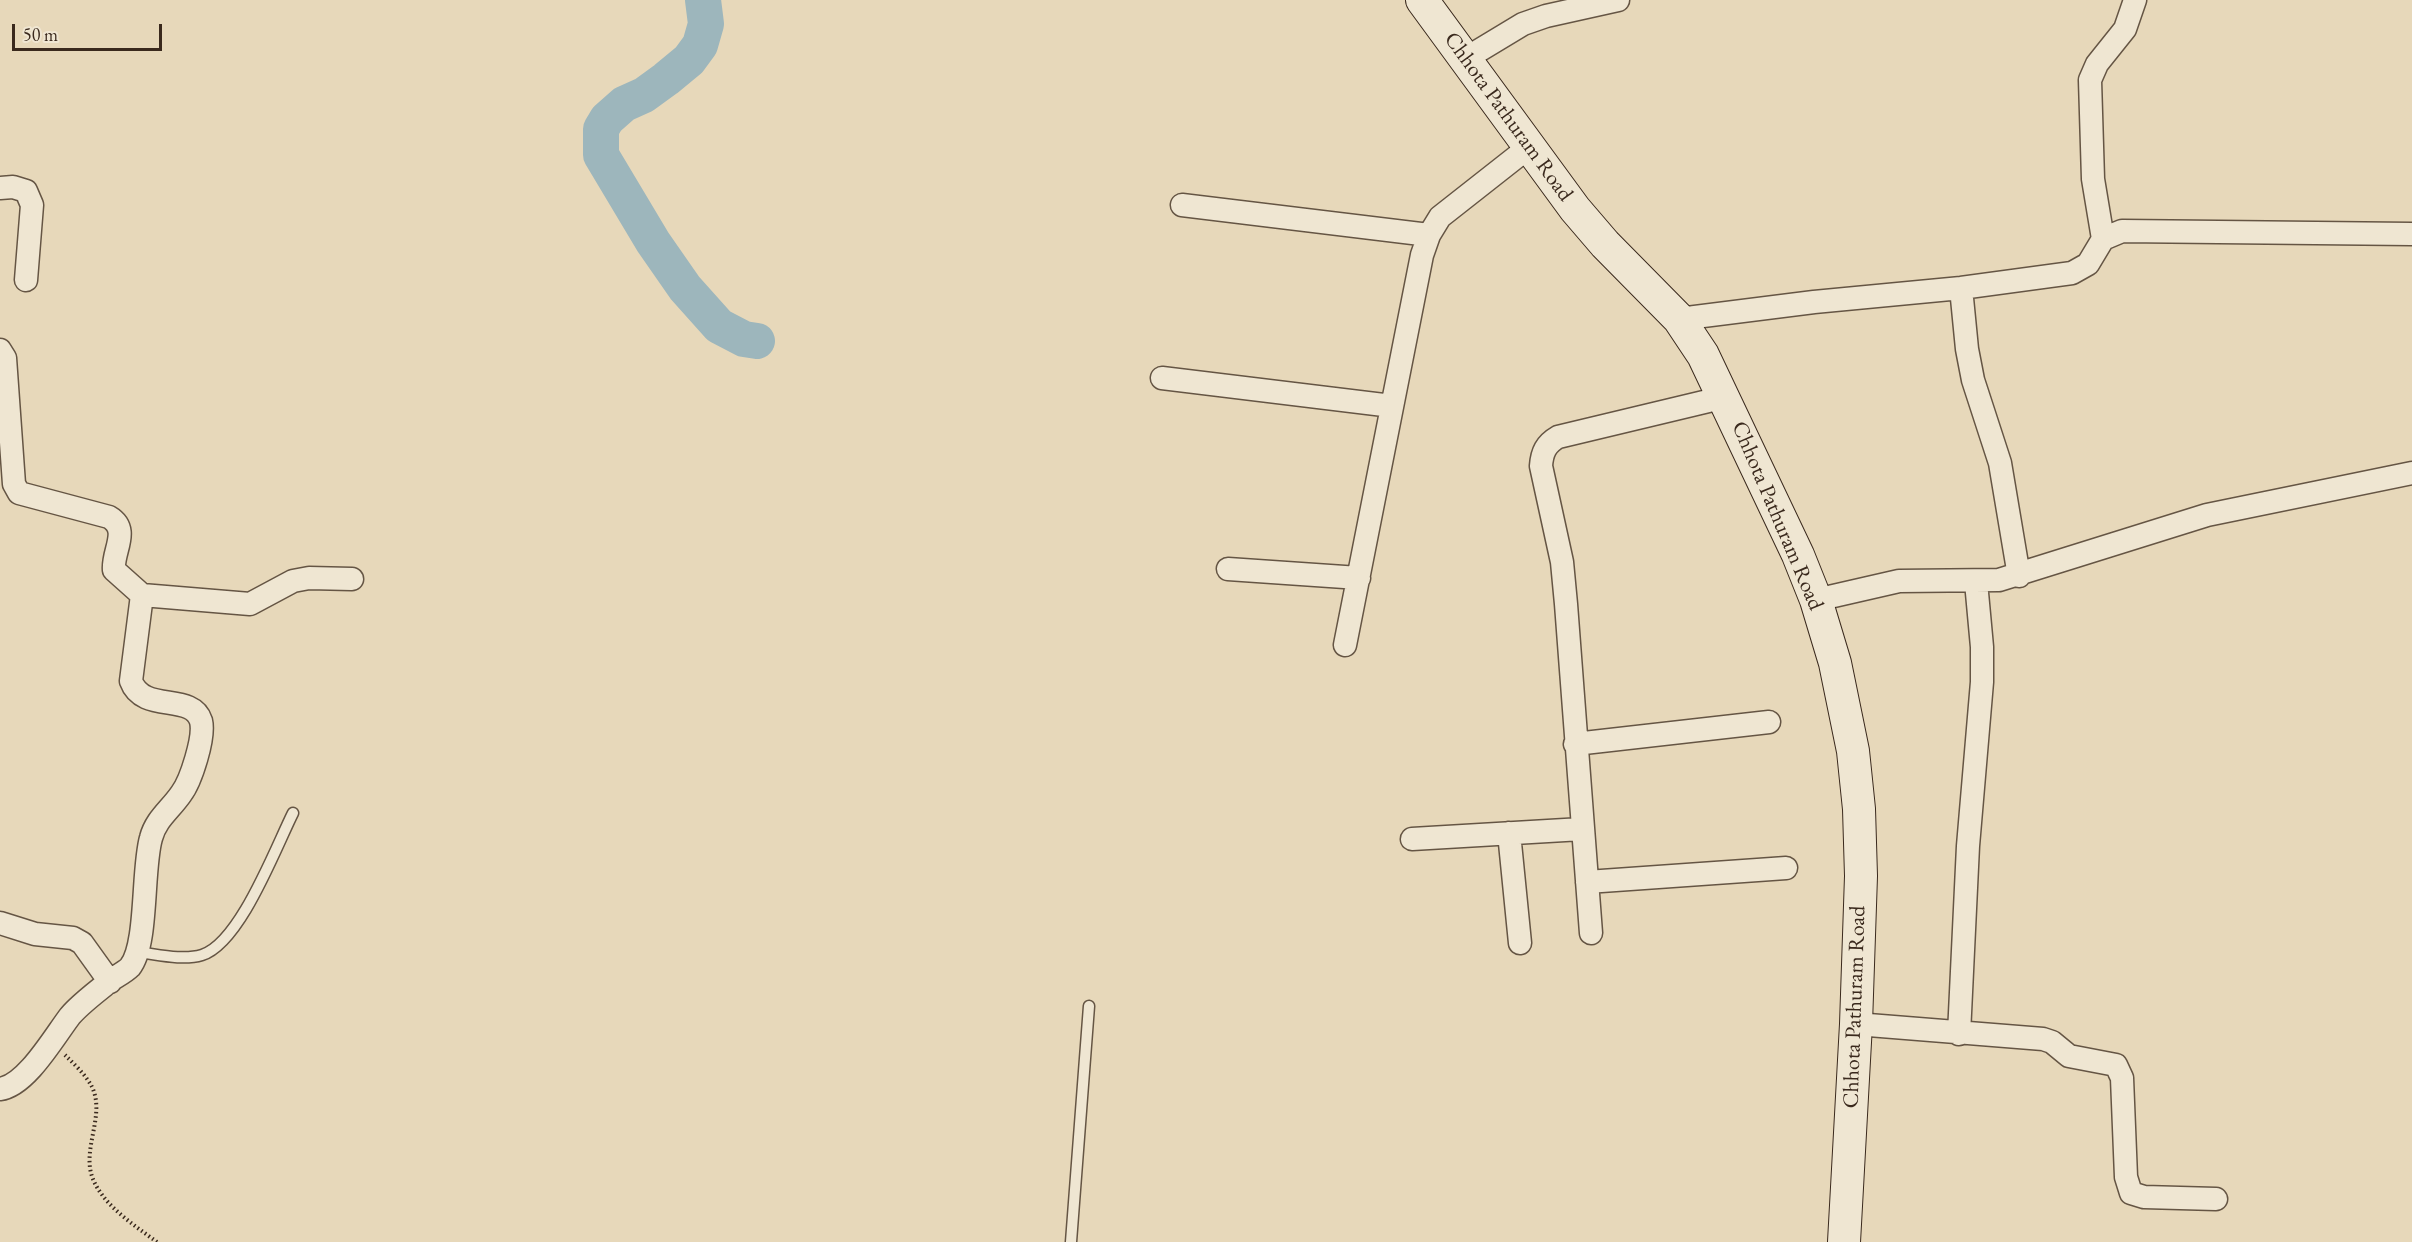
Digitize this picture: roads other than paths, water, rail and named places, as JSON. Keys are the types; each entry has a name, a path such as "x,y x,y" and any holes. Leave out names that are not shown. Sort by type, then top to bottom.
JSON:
{"street":[{"name":"Chhota Pathuram Road","path":"1422,0 1529,147 1605,244 1679,319 1703,355 1725,397 1798,555 1816,600 1834,663 1853,751 1859,809 1861,876 1856,1024 1844,1242"},
{"path":"1465,59 1523,24 1546,16 1614,0"},
{"path":"2103,239 2093,179 2090,80 2097,64 2125,29 2135,0"},
{"path":"1346,645 1422,255 1429,235 1440,217 1529,147"},
{"path":"0,189 13,187 26,191 32,205 26,280"},
{"path":"1182,205 1429,235"},
{"path":"1679,319 1814,302 1961,288 2072,273 2088,264 2103,239 2122,231 2412,234"},
{"path":"1961,288 1967,349 1973,380 2000,464 2019,576"},
{"path":"0,350 4,358 14,484 18,493 109,517 117,522 121,533 114,570 142,595 250,604 293,581 309,578 352,579"},
{"path":"1162,378 1392,406"},
{"path":"1591,933 1562,562 1541,466 1545,448 1558,437 1725,397"},
{"path":"1816,600 1899,581 1930,579 1976,582 2019,576 2207,515 2412,474"},
{"path":"1228,569 1359,578"},
{"path":"1959,1034 1968,846 1982,682 1982,647 1976,582"},
{"path":"0,1089 20,1081 73,1013 130,967 137,952 150,840 156,822 181,796 188,782 201,736 201,720 195,711 180,705 143,698 135,692 131,681 142,595"},
{"path":"1575,744 1769,722"},
{"path":"1412,839 1582,829"},
{"path":"1509,833 1520,943"},
{"path":"1587,882 1786,868"},
{"path":"0,923 35,934 73,939 82,943 110,982"},
{"path":"1856,1024 2043,1039 2052,1042 2068,1056 2116,1065 2122,1078 2126,1177 2131,1193 2144,1197 2216,1198"}],"lane":[{"path":"137,952 176,957 202,955 225,941 241,918 293,813"},
{"path":"1071,1242 1089,1006"}],"waterway":[{"path":"703,0 706,24 700,45 689,60 666,79 644,95 624,104 607,119 601,129 601,155 653,242 685,288 719,326 744,339 757,341"}]}
